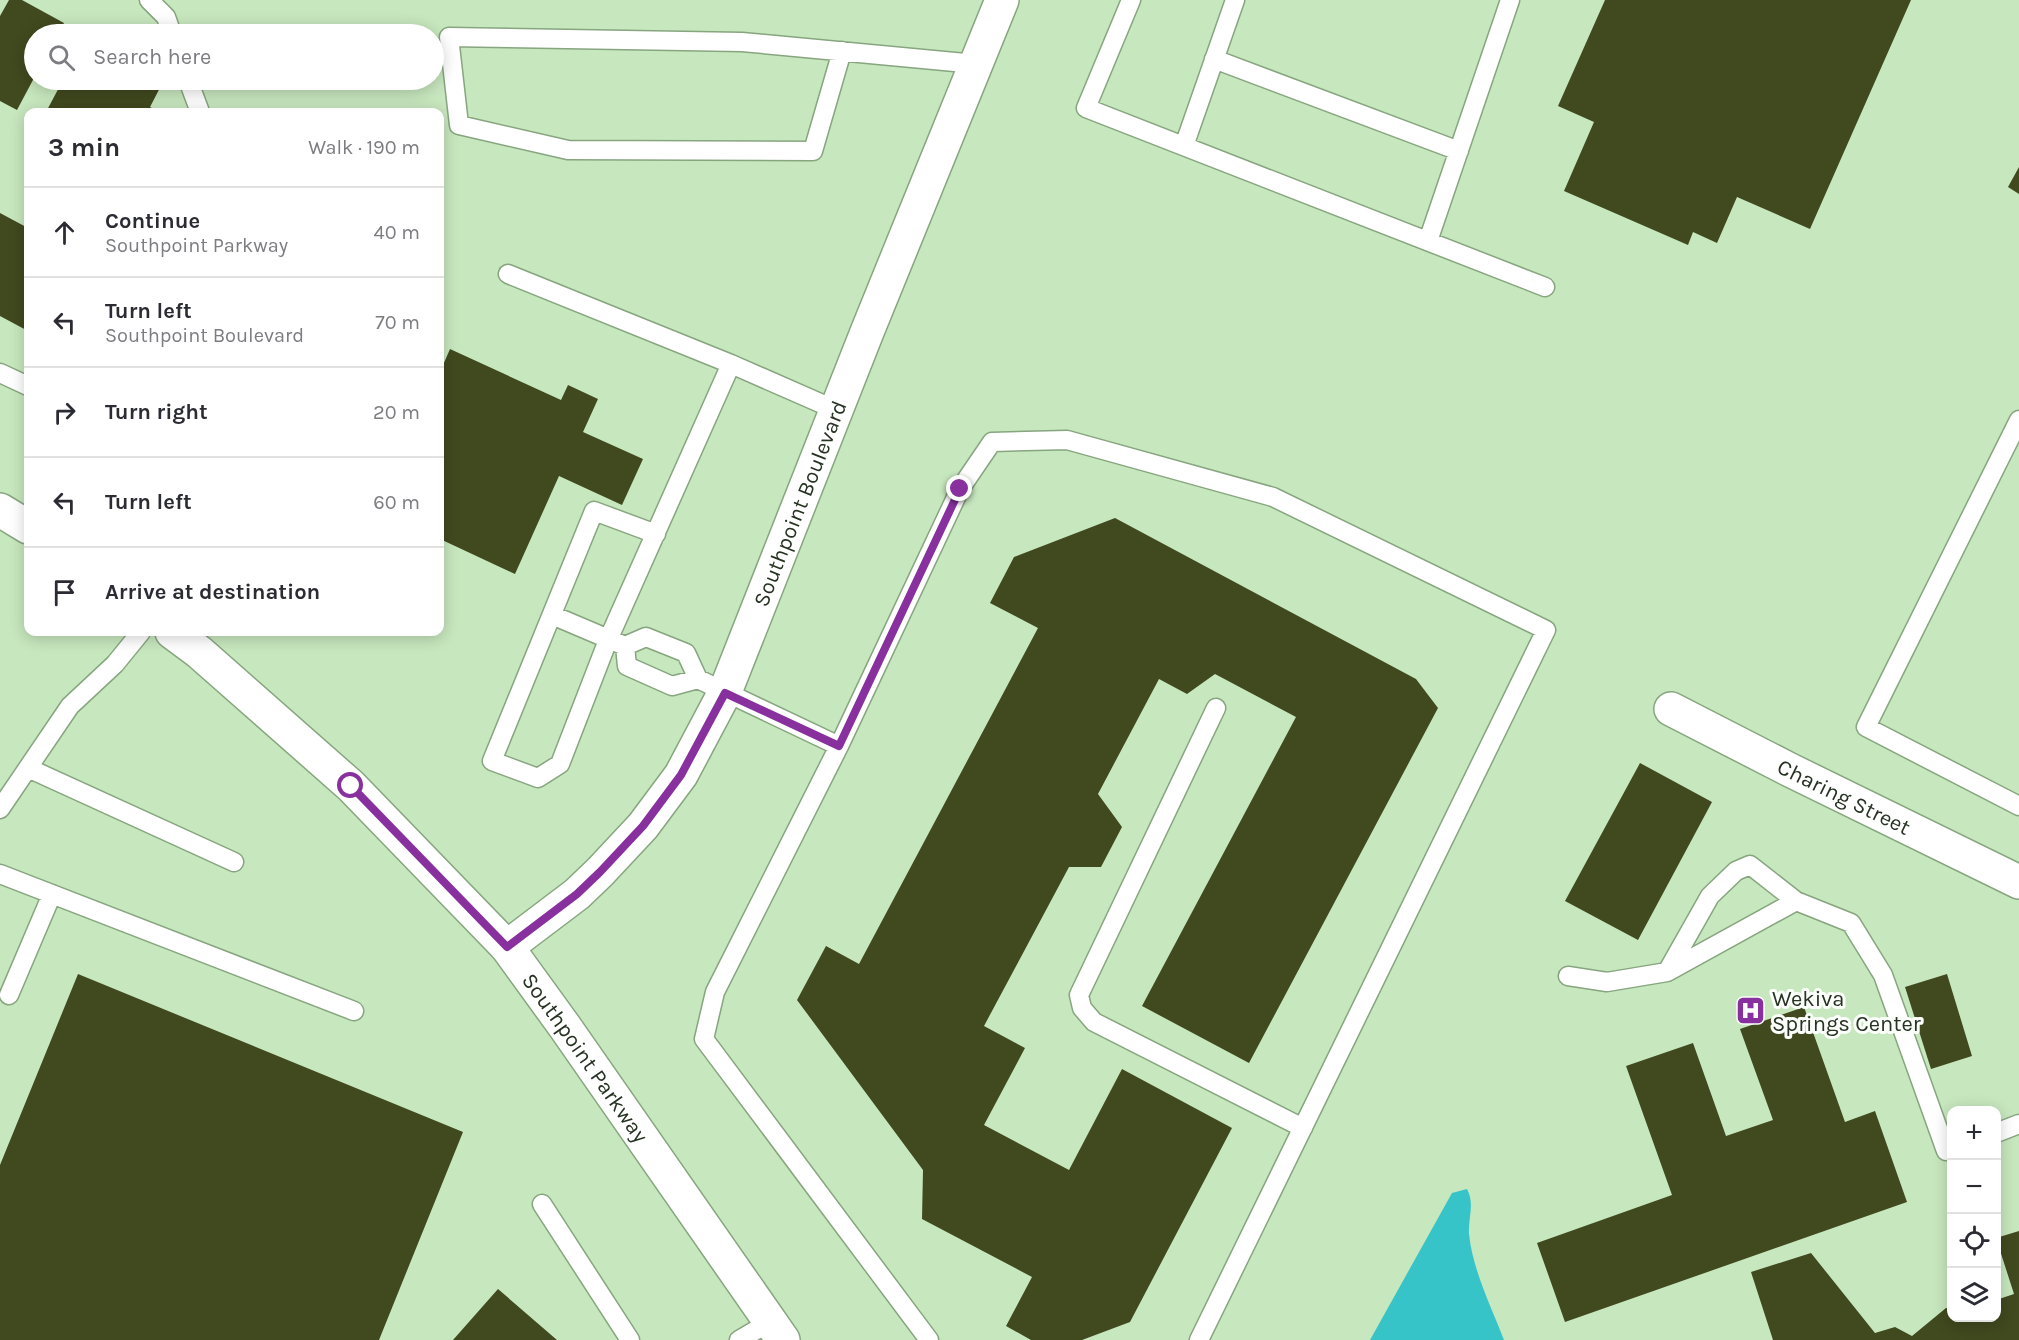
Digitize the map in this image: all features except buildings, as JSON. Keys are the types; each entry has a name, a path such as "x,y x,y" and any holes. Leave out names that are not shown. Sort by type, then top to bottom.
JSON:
{"street":[{"name":"Southpoint Boulevard","path":"507,947 577,894 600,872 643,826 681,775 712,686 836,410 1002,0"},
{"path":"0,510 24,525"},
{"name":"Southpoint Parkway","path":"177,636 199,652 351,786 507,947 572,1036 776,1331"},
{"name":"Charing Street","path":"1671,709 2019,882"}],"lane":[{"path":"149,0 166,17 168,24"},
{"path":"1131,0 1086,108 1545,287"},
{"path":"1184,146 1235,0"},
{"path":"1428,241 1510,0"},
{"path":"842,51 813,151 568,150 459,125 448,37 742,42 842,51 976,64"},
{"path":"1214,59 1459,151"},
{"path":"192,90 198,108"},
{"path":"508,274 731,364 836,410"},
{"path":"656,534 594,511 492,761 538,778 560,764 616,643 656,534 731,364"},
{"path":"0,373 24,384"},
{"path":"2019,420 1866,727 2019,806"},
{"path":"929,1340 704,1039 715,992 839,746 960,489 992,442 1068,440 1272,497 1546,630 1199,1340"},
{"path":"552,615 616,643 646,637 686,653 712,686"},
{"path":"0,809 70,706 115,664 138,636"},
{"path":"616,643 627,666 672,686 712,686 839,746"},
{"path":"1216,708 1079,995 1082,1008 1094,1022 1303,1128"},
{"path":"28,768 234,862"},
{"path":"1667,972 1710,896 1736,871 1750,865 1796,901 1851,923 1883,975 1947,1151"},
{"path":"0,874 354,1011"},
{"path":"9,995 52,894"},
{"path":"1568,976 1606,982 1667,972 1796,901"},
{"path":"2001,1130 2019,1124"},
{"path":"542,1204 630,1340"},
{"path":"739,1340 776,1331"}],"water":[{"path":"1467,1189 1471,1206 1469,1234 1474,1261 1504,1340 1370,1340 1452,1193"}],"place":[{"name":"Wekiva Springs Center","path":"1751,1011"}],"route":[{"path":"351,786 507,947 577,894 643,826 681,775 725,693 839,746 960,489"}]}
